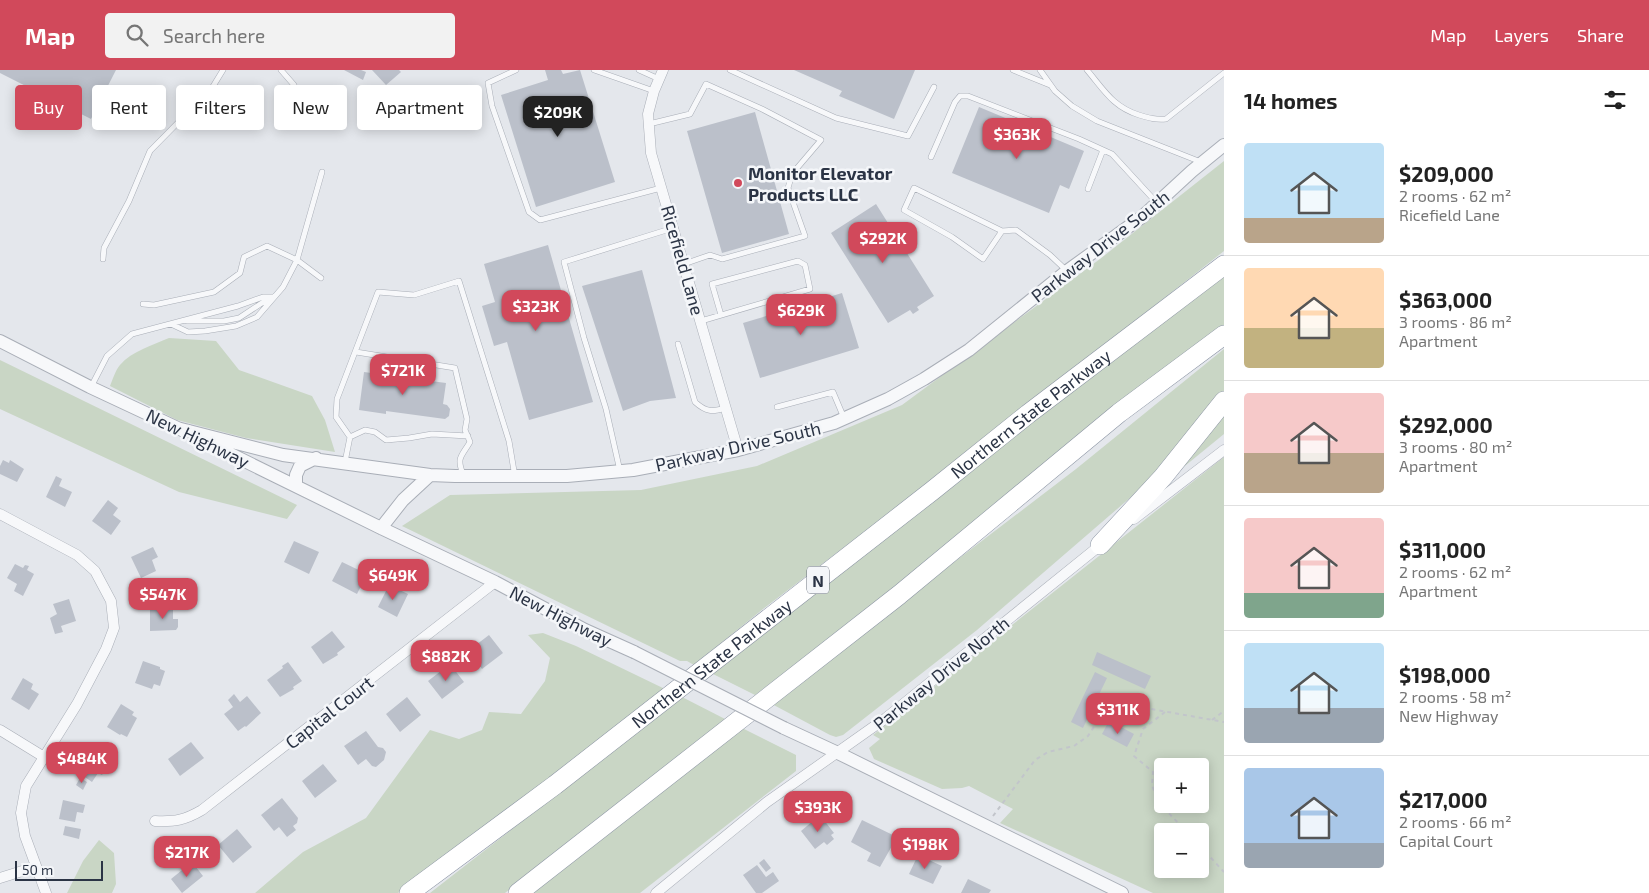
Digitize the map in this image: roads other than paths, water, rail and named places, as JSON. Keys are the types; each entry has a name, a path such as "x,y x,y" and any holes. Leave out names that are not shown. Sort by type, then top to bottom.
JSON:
{"highway":[{"name":"Northern State Parkway","path":"409,893 555,785 916,504 1028,414 1224,265"},
{"path":"518,893 899,595 1119,413 1224,335"},
{"path":"1100,545 1163,477 1224,401"}],"street":[{"name":"Ricefield Lane","path":"661,74 648,114 651,152 738,450"},
{"name":"Parkway Drive South","path":"177,428 283,455 430,475 567,476 620,471 686,461 738,450 834,423 895,395 924,379 969,350 1067,271 1142,217 1224,145"},
{"name":"New Highway","path":"0,341 90,387 495,582 585,630 634,652 784,728 1122,893"},
{"name":"Parkway Drive North","path":"656,893 767,802 893,712 1100,545 1224,450"},
{"path":"296,485 296,475 300,466 316,458"},
{"path":"380,528 403,500 430,475"},
{"path":"0,514 77,555 95,571 111,601 114,628 106,650 76,704 26,786 21,813 25,836 46,893"},
{"name":"Capital Court","path":"155,821 174,822 189,818 202,810 495,582"},
{"path":"0,730 44,757"},
{"path":"0,878 35,867"}],"lane":[{"path":"103,259 104,248 130,201 150,151 212,88 222,70"},
{"path":"281,70 294,85"},
{"path":"516,70 488,83 492,106 529,212 540,220 662,188"},
{"path":"594,70 654,91"},
{"path":"639,70 661,74"},
{"path":"730,70 836,118 908,136 934,87"},
{"path":"1013,70 1051,85"},
{"path":"1040,70 1051,85 1072,106 1097,121 1202,163"},
{"path":"1087,70 1116,104 1128,111 1155,120 1166,119 1224,73"},
{"path":"649,124 690,114 706,84 762,109 821,140 792,174 788,188 804,236 722,259 710,255 684,264"},
{"path":"931,157 955,102 960,96 968,96 1079,139 1112,154 1157,203"},
{"path":"1088,189 1103,150"},
{"path":"171,324 188,332 236,326 257,317 283,287 297,260 322,172"},
{"path":"1002,231 983,259 952,237 904,210 914,188 1002,231 1016,230 1050,255 1067,271"},
{"path":"620,471 606,409 584,338 564,262 674,228"},
{"path":"143,304 154,305 214,292 240,273 244,256 267,246 297,260 321,278"},
{"path":"700,321 721,315 810,289 805,265 798,261 712,284 721,315"},
{"path":"345,464 350,437 336,417 337,399 378,292 414,295 459,281 509,441 515,477"},
{"path":"90,387 107,356 132,334 184,321 263,297 273,297"},
{"path":"184,321 224,321 239,318 273,297"},
{"path":"678,344 695,402 702,409 711,412 726,408"},
{"path":"356,352 455,368 467,419 465,430 470,442 459,459 459,465 464,476"},
{"path":"777,407 833,392 844,418"},
{"path":"350,437 365,430 375,432 386,440 432,434 468,436"}],"place":[{"name":"Monitor Elevator Products LLC","path":"738,183"}]}
